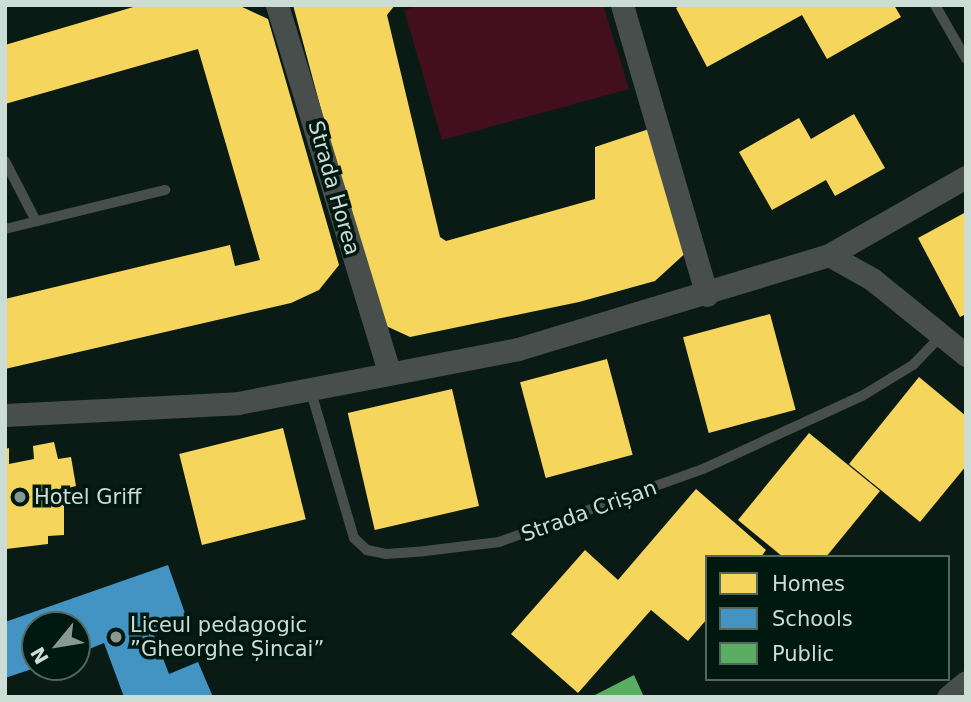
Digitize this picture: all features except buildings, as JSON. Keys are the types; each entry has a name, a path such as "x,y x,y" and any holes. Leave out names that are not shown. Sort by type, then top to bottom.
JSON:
{"street":[{"name":"Strada Horea","path":"277,5 389,371"},
{"path":"622,5 707,295"},
{"path":"5,415 238,403 311,392 389,371 519,349 707,295 829,255 966,177"},
{"path":"829,255 872,279 966,355"},
{"path":"948,697 966,682"}],"lane":[{"path":"934,5 966,59"},
{"path":"5,161 35,219"},
{"path":"5,229 35,219 164,190"},
{"name":"Strada Crișan","path":"311,392 354,538 367,550 386,554 425,551 499,542 703,469 862,396 914,365 942,335"}],"shaded area":[{"path":"422,5 603,5 629,89 442,140 404,10"}],"place":[{"name":"Hotel Griff","path":"20,497"},
{"name":"Liceul pedagogic ”Gheorghe Șincai”","path":"116,637"}]}
